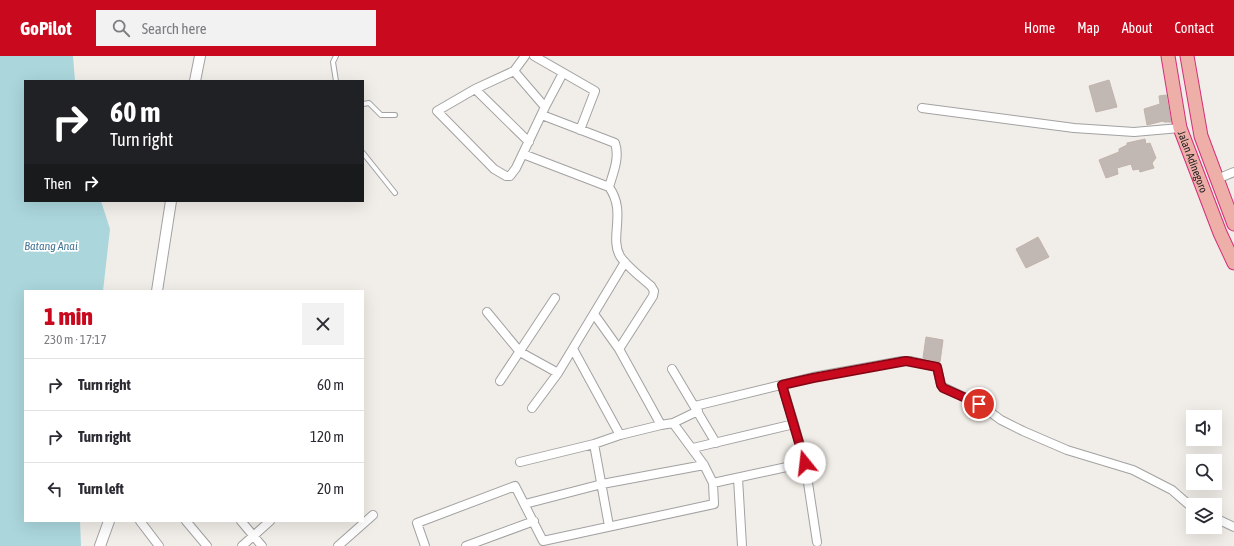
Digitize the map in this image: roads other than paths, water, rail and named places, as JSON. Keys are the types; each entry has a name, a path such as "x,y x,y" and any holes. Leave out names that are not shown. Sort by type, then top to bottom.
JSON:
{"highway":[{"name":"Jalan Adinegoro","path":"1168,56 1180,128 1220,233 1234,263"},
{"name":"Jalan Adinegoro","path":"1187,56 1201,136 1234,224"}],"street":[{"path":"195,80 200,56"},
{"path":"525,56 514,71 475,89 437,111 494,168 506,176 510,176 516,168 563,73"},
{"path":"534,56 595,91 580,130"},
{"path":"514,71 544,111 580,130 615,143 617,158 609,187"},
{"path":"475,89 529,142"},
{"path":"922,108 1074,128 1134,132 1180,128"},
{"path":"523,154 609,187 614,194 618,212 618,249 620,256 651,286 654,291 653,296 618,349"},
{"path":"1217,179 1234,172"},
{"path":"156,290 171,202"},
{"path":"532,408 558,373 625,262"},
{"path":"500,381 555,298"},
{"path":"486,312 520,352 558,373"},
{"path":"594,314 618,349 661,425"},
{"path":"573,349 620,435"},
{"path":"520,462 594,444 620,435 673,423 696,408 782,385 906,361 937,367 943,388 983,406 1001,420 1067,450 1133,470 1172,490 1186,502"},
{"path":"672,369 716,443"},
{"path":"782,385 805,463 816,542"},
{"path":"425,546 417,523 515,486 544,543 609,526 714,504 713,483 704,465 693,448 673,423"},
{"path":"693,448 794,424"},
{"path":"594,444 609,526"},
{"path":"713,483 805,463"},
{"path":"525,504 602,484 704,465"},
{"path":"738,478 742,546"},
{"path":"338,546 373,515"},
{"path":"466,546 534,521"},
{"path":"1222,521 1234,527"},
{"path":"100,546 109,522"},
{"path":"141,522 159,546"},
{"path":"187,522 207,546"},
{"path":"242,522 262,546"},
{"path":"242,546 269,522"}],"lane":[{"path":"336,56 333,62 336,80"},
{"path":"364,104 372,105 381,115 395,115"},
{"path":"364,153 394,193"}],"water":[{"name":"Batang Anai","path":"0,56 73,56 75,80 24,80 24,202 101,202 110,229 103,290 24,290 24,522 80,522 81,546 0,546"}]}
